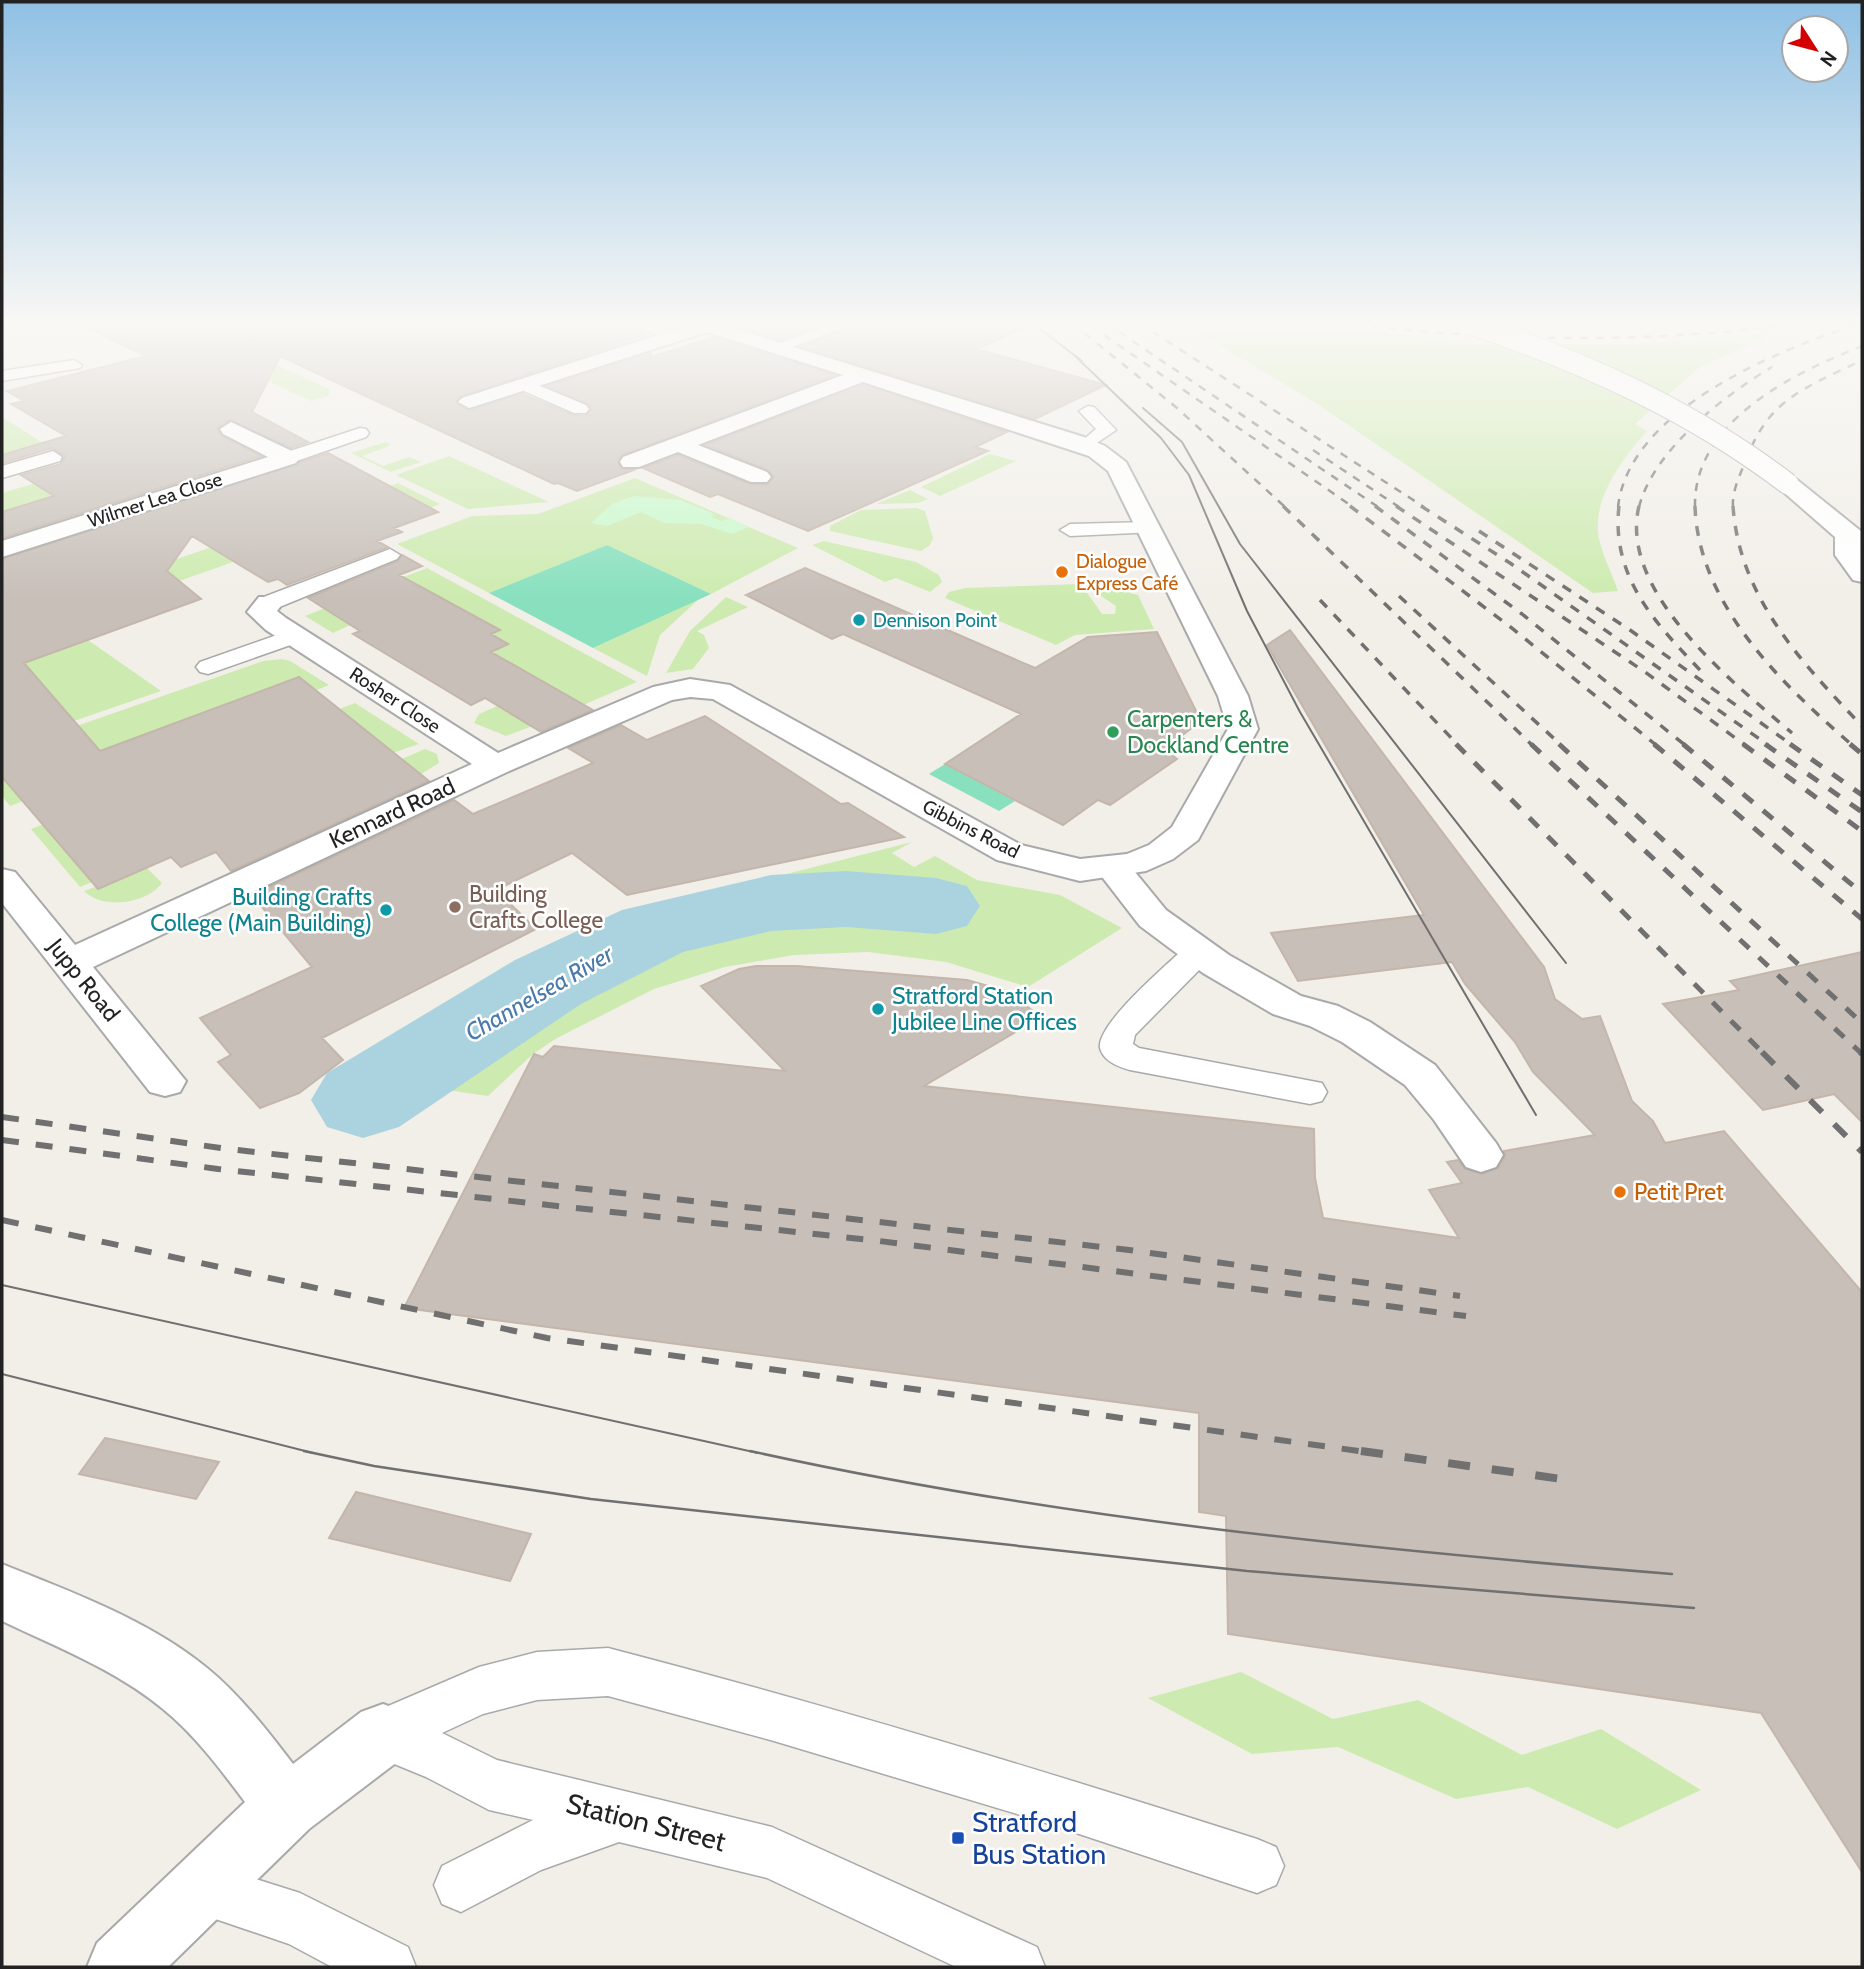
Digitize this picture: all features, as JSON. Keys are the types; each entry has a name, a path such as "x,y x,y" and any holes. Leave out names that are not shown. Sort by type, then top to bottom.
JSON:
{"street":[{"path":"631,462 755,415"},
{"name":"Gibbins Road","path":"720,691 1009,853 1080,870 1114,869 1161,852 1186,833 1243,729 1233,696 1118,467 1085,446 988,415"},
{"path":"1683,415 1787,484 1857,537 1848,555 1862,574"},
{"path":"231,429 288,457"},
{"path":"677,444 760,477"},
{"name":"Wilmer Lea Close","path":"2,549 288,457"},
{"name":"Rosher Close","path":"269,603 261,612 294,636 496,765"},
{"name":"Kennard Road","path":"71,962 496,765 664,693 690,688 720,691"},
{"path":"1114,869 1153,918 1199,952 1287,1005 1324,1016 1390,1052 1420,1075 1450,1109 1481,1155"},
{"name":"Jupp Road","path":"2,880 165,1081"},
{"path":"2,1592 136,1657 185,1689 248,1755 287,1807"},
{"path":"121,1967 199,1888 287,1807 383,1734"}],"lane":[{"path":"1085,446 1107,430 1092,415"},
{"path":"288,457 360,433"},
{"path":"2,472 53,457"},
{"path":"1073,536 1152,533"},
{"name":"Rosher Close","path":"269,603 390,555"},
{"path":"208,667 294,636"},
{"path":"1199,952 1122,1029 1117,1039 1117,1049 1129,1058 1310,1092"},
{"path":"383,1734 479,1691 537,1676 608,1672 749,1708 1037,1794 1257,1867"},
{"name":"Station Street","path":"383,1734 444,1759 489,1784 772,1853 1017,1967"},
{"path":"461,1885 527,1849 621,1815"},
{"path":"199,1888 300,1920 388,1967"}],"green space":[{"path":"1333,415 1645,415 1635,424 1647,431 1611,480 1600,509 1599,539 1618,591 1593,593"},
{"path":"2,417 43,443 2,455"},
{"path":"190,437 150,467 2,512 2,493"},
{"path":"386,442 390,444 387,447 362,456 383,466 409,457 421,462 391,472 351,453"},
{"path":"990,454 1016,461 940,496 921,487"},
{"path":"449,456 549,502 468,509 396,475"},
{"path":"635,478 798,548 711,594 607,545 489,593 397,544 472,516 538,514"},
{"path":"398,483 440,504 430,508 412,499 88,613 52,602"},
{"path":"910,490 928,499 918,503 876,504"},
{"path":"633,496 680,500 714,514 712,517 721,521 730,518 749,527 732,534 701,524 664,523 641,512 607,526 591,523 612,504"},
{"path":"916,508 925,511 933,538 930,545 921,551 830,531 830,526 861,510"},
{"path":"824,541 916,562 939,575 942,582 930,592 896,578 885,582 812,545"},
{"path":"607,545 711,594 593,648 489,593"},
{"path":"427,568 637,682 576,708 490,652 508,644 491,634 499,630 346,599"},
{"path":"2,580 161,691 42,732 22,664 59,651 49,641 13,652 2,640"},
{"path":"1088,582 1138,595 1154,629 1075,635 1056,645 945,598 949,592 965,588 1081,584 1102,614 1115,614 1116,606 1095,592"},
{"path":"726,597 748,607 697,631 704,635 709,648 693,669 666,673 690,631"},
{"path":"699,599 660,635 647,676 593,648"},
{"path":"335,604 357,622 333,633 305,616"},
{"path":"263,661 290,661 329,685 314,691 296,678 89,756 23,801 10,806 2,796 2,752"},
{"path":"355,703 419,744 74,861 92,882 80,887 31,829"},
{"path":"497,706 523,721 538,724 506,736 474,723 479,714"},
{"path":"425,749 437,754 439,763 418,776 360,777"},
{"path":"945,764 1015,801 999,811 929,774"},
{"path":"912,842 892,853 914,867 935,856 977,880 1060,895 1122,928 1028,987 946,962 868,952 794,955 725,967 654,989 557,1038 533,1054 488,1096 413,1085 397,1110 316,1105 492,987 559,949 645,910"},
{"path":"147,868 162,883 146,896 113,902 102,901 84,891"},
{"path":"1241,1672 1333,1719 1418,1700 1522,1755 1601,1729 1701,1790 1617,1829 1528,1787 1456,1799 1338,1747 1252,1754 1148,1698"}],"building":[{"path":"30,415 257,415 308,442 291,448 230,420 217,428 221,435 261,456 2,538 2,512 54,496 21,475 61,464 65,456 52,448 3,463 2,455 66,436"},
{"path":"406,415 729,415 622,455 618,461 621,468 634,470 577,491 558,483 554,484"},
{"path":"784,415 955,415 1007,432 975,447 988,451 808,531 718,494 710,497 643,468 678,455 750,484 767,485 774,477 768,470 705,445"},
{"path":"1022,415 1044,415 1035,419"},
{"path":"328,453 438,512 394,528 402,532 377,541 388,547 287,585 278,579 268,582 192,536 167,571 201,599 24,663 100,751 299,677 429,781 231,871 216,852 181,867 171,857 98,889 2,777 2,559"},
{"path":"402,555 422,566 399,575 500,630 491,634 508,644 491,652 593,710 541,732 485,698 471,705 353,634 360,631 308,598 398,561"},
{"name":"Carpenters & Dockland Centre","path":"805,568 1035,668 1088,637 1157,632 1201,721 1180,737 1188,741 1180,746 1184,748 1173,756 1177,759 1110,805 1098,800 1063,825 945,764 1021,714 843,634 832,639 746,595"},
{"path":"1290,630 1544,967 1555,999 1582,1019 1600,1016 1632,1101 1653,1121 1665,1143 1724,1131 1862,1292 1862,1872 1761,1713 1228,1634 1226,1516 1199,1512 1199,1413 404,1308 534,1054 543,1057 554,1046 785,1071 701,986 739,969 756,966 797,966 967,980 1006,991 1041,1017 924,1086 1314,1129 1315,1178 1323,1218 1459,1238 1429,1190 1462,1183 1447,1162 1458,1160 1465,1169 1482,1174 1498,1168 1505,1156 1504,1151 1595,1135 1533,1072 1515,1042 1465,984 1452,962 1298,981 1271,933 1424,915 1267,645"},
{"name":"Building Crafts College","path":"705,716 841,804 848,803 904,837 627,895 572,853 496,890 536,929 322,1038 343,1060 299,1093 260,1108 218,1062 231,1055 200,1018 312,967 252,895 454,800 473,814 593,763 568,748 621,725 647,740"},
{"path":"1862,952 1862,1122 1834,1094 1763,1110 1663,1004 1739,990 1730,981"},
{"path":"105,1438 219,1462 196,1499 79,1474"},
{"path":"356,1492 531,1534 510,1581 329,1538"}],"waterway":[{"name":"Channelsea River","path":"363,1100 548,982 654,930 771,903 846,899 936,906"}],"tram line":[{"path":"1137,415 1161,438 1189,475 1247,611 1300,712 1536,1115"},
{"path":"1151,415 1182,442 1240,544 1566,963"},
{"path":"2,1285 758,1453"},
{"path":"2,1374 311,1453"},
{"path":"304,1451 311,1453"},
{"path":"750,1451 978,1495 1093,1513 1324,1542 1672,1574"},
{"path":"311,1453 374,1466 591,1499 1247,1571 1694,1608"}],"railway":[{"path":"1185,415 1285,507"},
{"path":"1220,415 1353,507"},
{"path":"1242,415 1378,507"},
{"path":"1281,415 1424,507"},
{"path":"1618,507 1628,472 1649,441 1676,415"},
{"path":"1639,507 1659,466 1674,446 1705,415"},
{"path":"1695,506 1699,476 1711,449 1740,415"},
{"path":"1733,506 1736,486 1754,442 1772,415"},
{"path":"1313,450 1399,507"},
{"path":"1283,506 1532,745"},
{"path":"1350,506 1508,625 1656,745"},
{"path":"1375,506 1522,614 1685,745"},
{"path":"1396,506 1645,672 1745,745"},
{"path":"1421,506 1510,563 1768,745"},
{"path":"1619,506 1618,531 1629,576 1652,615 1700,670"},
{"path":"1639,506 1637,539 1646,571 1663,603 1713,662 1792,733"},
{"path":"1695,506 1700,542 1711,577 1728,609 1773,669 1852,745"},
{"path":"1733,506 1738,539 1747,570 1761,599 1796,653 1862,726"},
{"path":"1479,531 1630,630 1792,745"},
{"path":"1399,596 1561,745"},
{"path":"1320,600 1458,745"},
{"path":"1456,744 1764,1054"},
{"path":"1531,744 1862,1054 1860,1052"},
{"path":"1559,744 1862,1023"},
{"path":"1654,744 1862,919"},
{"path":"1683,744 1862,893"},
{"path":"1743,744 1862,831"},
{"path":"1765,744 1862,812"},
{"path":"1790,744 1862,795"},
{"path":"1850,744 1862,754"},
{"path":"1764,1054 1862,1152"},
{"path":"2,1117 228,1149 1129,1250 1460,1296"},
{"path":"2,1140 218,1169 879,1241 1466,1316"},
{"path":"2,1220 547,1338 1373,1453"},
{"path":"1361,1451 1576,1481"}],"place":[{"name":"Dialogue Express Café","path":"1062,572"},
{"name":"Dennison Point","path":"859,620"},
{"name":"Carpenters & Dockland Centre","path":"1113,732"},
{"name":"Building Crafts College","path":"455,907"},
{"name":"Building Crafts College (Main Building)","path":"386,910"},
{"name":"Stratford Station Jubilee Line Offices","path":"878,1009"},
{"name":"Petit Pret","path":"1620,1192"},
{"name":"Stratford Bus Station","path":"958,1838"}]}
